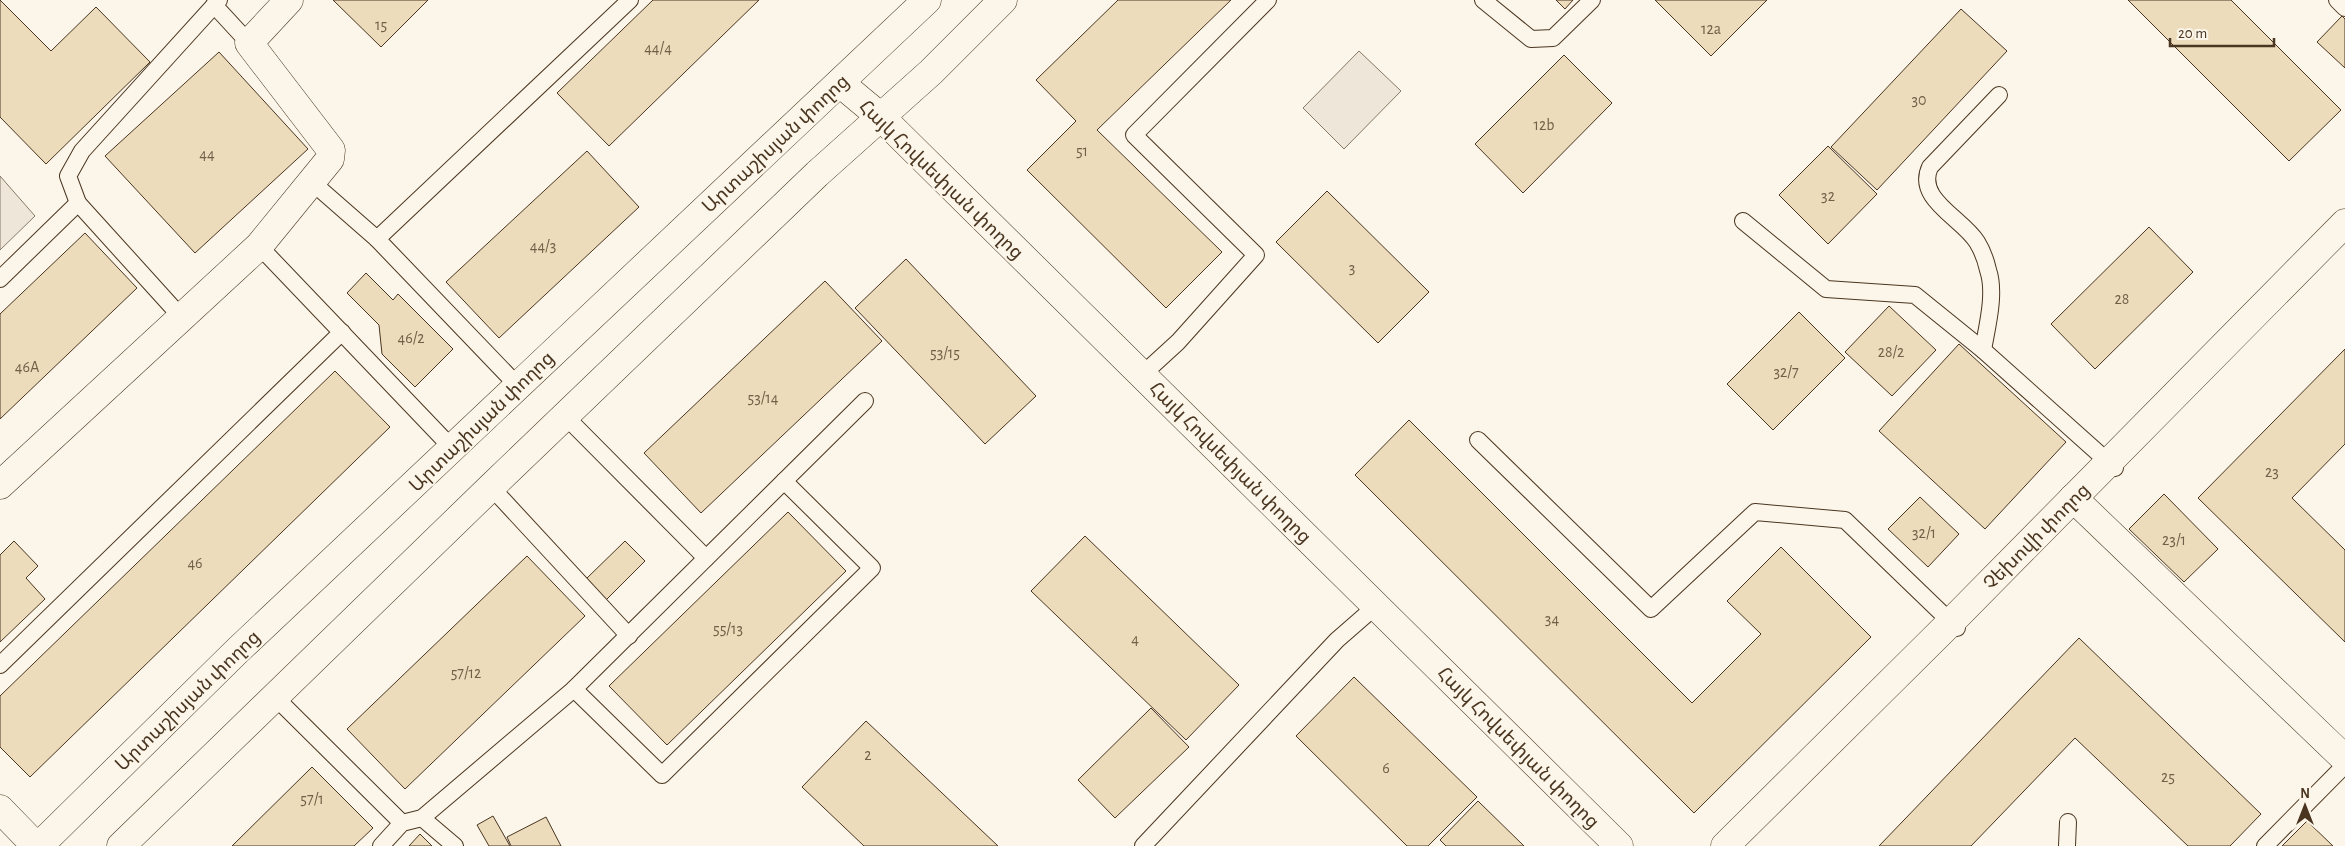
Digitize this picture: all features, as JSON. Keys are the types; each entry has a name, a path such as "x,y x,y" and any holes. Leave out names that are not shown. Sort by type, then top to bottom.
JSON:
{"street":[{"path":"0,485 183,319 259,246 313,183 330,159 331,150 249,43 289,0"},
{"name":"Արտաշիսյան փողոց","path":"38,846 237,651 927,0"},
{"path":"121,846 274,696 817,174 882,118 1004,0"},
{"name":"Հայկ Հովսեփյան փողոց","path":"840,83 882,118 1619,846"},
{"name":"Չեխովի փողոց","path":"2113,466 2345,223"},
{"name":"Չեխովի փողոց","path":"1726,846 1954,626 2113,466 2345,241"},
{"path":"2077,502 2345,760"},
{"name":"Չեխովի փողոց","path":"1749,846 1954,626"},
{"path":"0,809 38,846"}],"lane":[{"path":"377,239 630,0"},
{"path":"1143,374 1178,342 1256,255 1134,135 1268,0"},
{"path":"1483,0 1531,39 1553,38 1592,0"},
{"path":"2337,0 2345,8"},
{"path":"183,319 78,204 68,176 82,152 217,3 249,43"},
{"path":"1983,350 1990,306 1989,272 1976,242 1929,192 1926,176 1930,167 1999,95"},
{"path":"313,183 377,239 518,386"},
{"path":"0,279 78,204"},
{"path":"1743,221 1826,289 1915,296 1983,350 2113,466"},
{"path":"259,246 453,449"},
{"path":"0,665 342,332"},
{"path":"381,846 402,823 422,818 574,689 865,401"},
{"path":"565,416 706,558"},
{"path":"1478,440 1651,610 1755,512 1845,520 1954,626"},
{"path":"574,689 662,776 865,575 872,568 784,481"},
{"path":"491,487 629,636"},
{"path":"1143,846 1337,640 1376,606"},
{"path":"274,696 402,823"},
{"path":"2265,846 2345,765"},
{"path":"422,818 455,846"},
{"path":"2067,846 2068,822"}],"shaded area":[{"path":"1359,51 1401,91 1344,149 1303,108"},
{"path":"0,176 35,216 0,250"}],"building":[{"path":"0,0 51,51 96,7 150,62 46,164 0,117"},
{"path":"333,0 428,0 381,47"},
{"path":"653,0 759,0 609,146 557,93"},
{"path":"1118,0 1231,0 1097,130 1222,252 1166,308 1027,170 1076,121 1036,80"},
{"path":"1556,0 1573,0 1565,9"},
{"path":"1655,0 1767,0 1711,56"},
{"path":"2128,0 2231,0 2341,110 2289,161"},
{"path":"1961,9 2007,51 1877,190 1831,147"},
{"path":"2342,16 2345,19 2345,68 2317,42"},
{"path":"219,52 308,149 195,253 105,156"},
{"path":"1564,55 1612,103 1523,193 1475,144"},
{"path":"1828,146 1877,194 1828,244 1779,195"},
{"path":"587,151 639,207 499,338 446,282"},
{"path":"1327,191 1429,292 1378,343 1276,242"},
{"path":"2149,227 2193,272 2095,369 2051,324"},
{"path":"85,233 137,288 0,419 0,314"},
{"path":"906,259 1036,396 985,444 855,308"},
{"path":"366,273 393,300 398,294 453,349 415,387 382,354 379,325 347,293"},
{"path":"825,281 882,341 701,513 644,453"},
{"path":"1889,306 1936,350 1892,396 1845,352"},
{"path":"1799,312 1845,358 1773,430 1727,384"},
{"path":"1959,344 2066,442 1985,529 1879,431"},
{"path":"2345,349 2345,444 2292,498 2345,550 2345,642 2198,498"},
{"path":"335,371 390,427 30,777 0,747 0,696"},
{"path":"1409,420 1692,703 1761,634 1727,601 1781,547 1871,637 1694,813 1355,475"},
{"path":"2164,494 2218,549 2184,582 2129,529"},
{"path":"1920,497 1959,534 1928,567 1888,529"},
{"path":"788,512 846,571 667,745 609,686"},
{"path":"1085,536 1239,685 1186,740 1031,591"},
{"path":"14,541 38,566 26,578 45,599 0,642 0,555"},
{"path":"625,541 645,561 606,600 586,579"},
{"path":"527,556 585,616 405,789 347,729"},
{"path":"2079,638 2261,814 2230,846 2188,846 2075,738 1971,846 1879,846"},
{"path":"1354,677 1477,797 1428,846 1407,846 1296,736"},
{"path":"1151,708 1189,747 1115,818 1078,780"},
{"path":"866,721 998,846 864,846 802,787"},
{"path":"312,767 373,828 354,846 232,846"},
{"path":"1478,801 1524,846 1446,846 1440,840"},
{"path":"493,816 510,846 489,846 477,825"},
{"path":"546,817 561,846 511,846 507,837"},
{"path":"2307,821 2333,846 2282,846"},
{"path":"420,834 432,846 409,846"}]}
